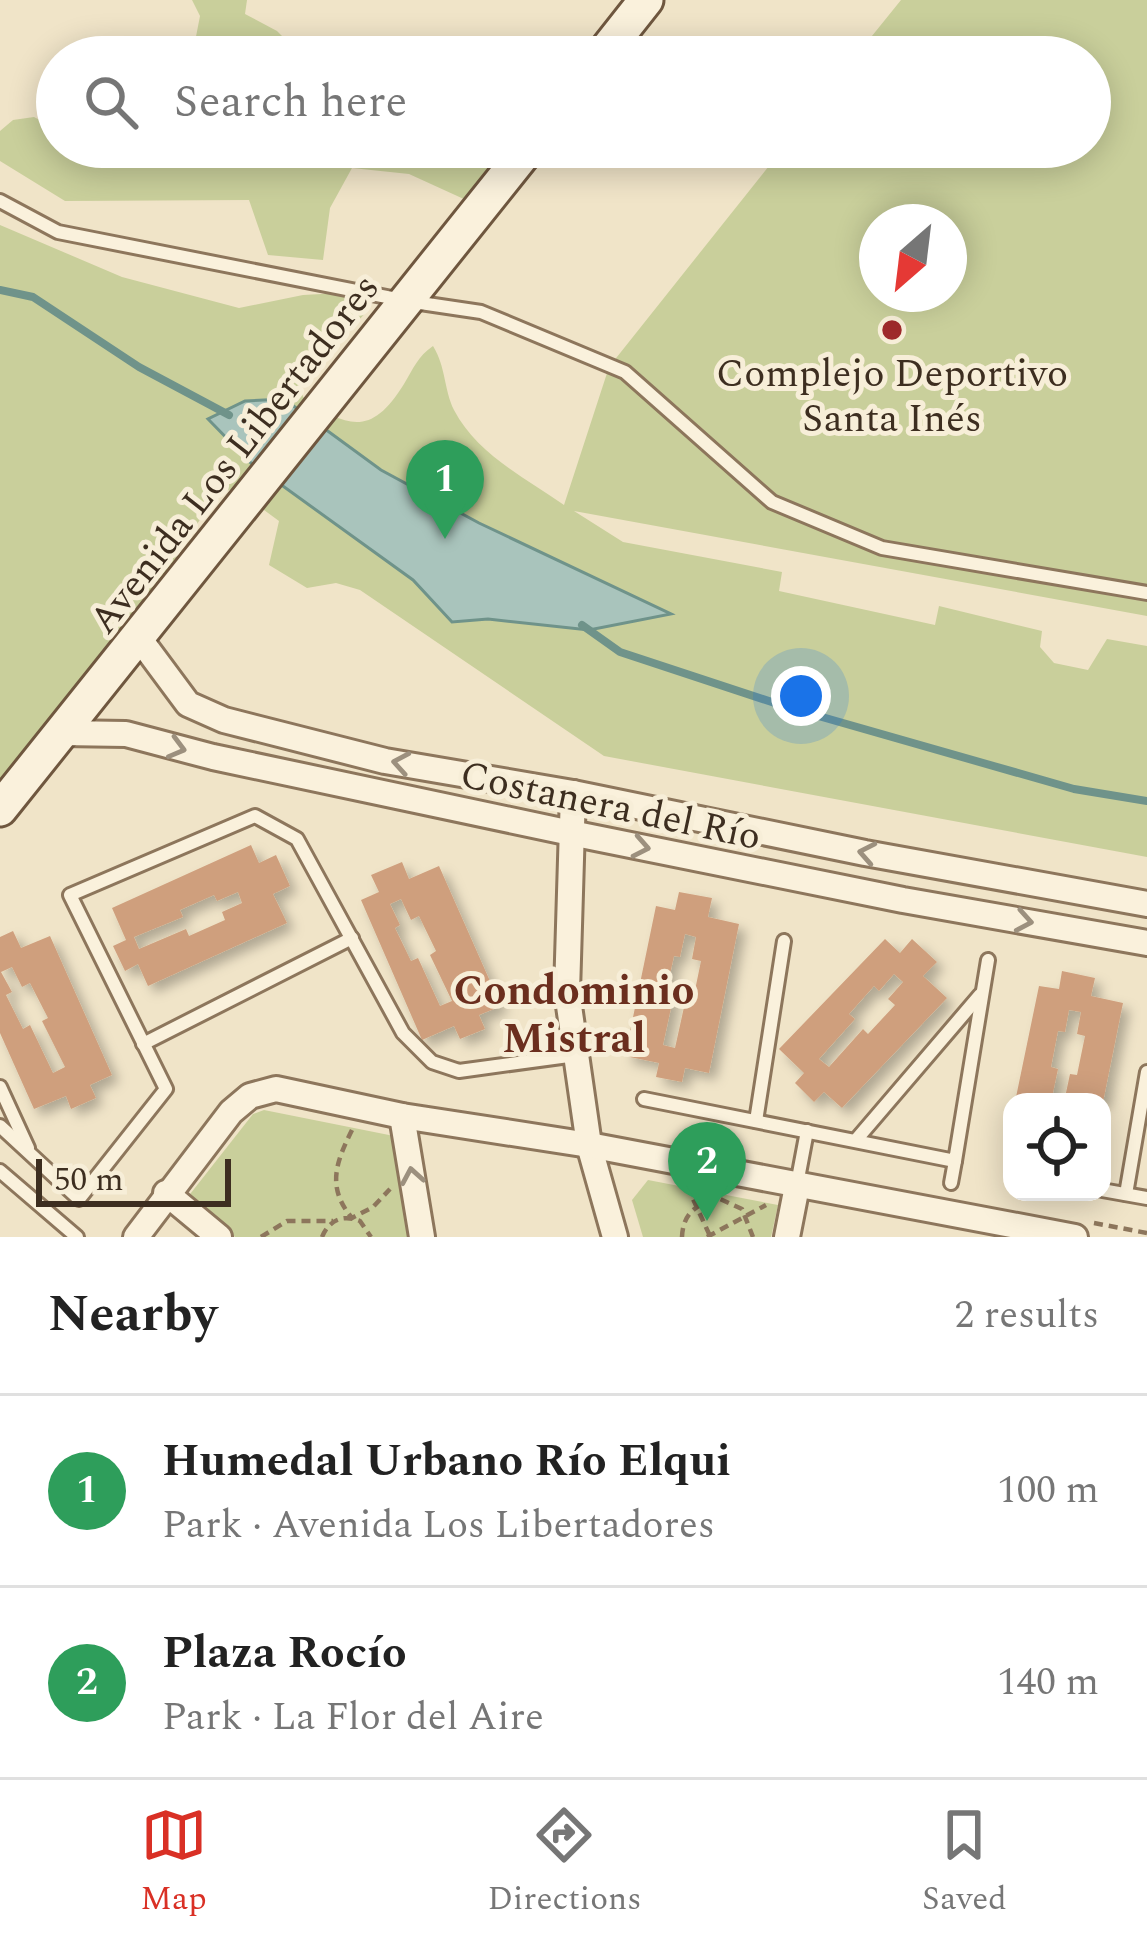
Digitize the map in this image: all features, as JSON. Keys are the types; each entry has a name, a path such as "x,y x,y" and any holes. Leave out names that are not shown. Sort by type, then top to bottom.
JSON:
{"main road":[{"path":"618,36 646,0"},
{"name":"Avenida Los Libertadores","path":"0,809 512,168"}],"street":[{"name":"Costanera del Río","path":"139,638 188,704 224,720 385,761 1147,904"},
{"name":"Costanera del Río","path":"62,733 126,734 571,833 1147,943"},
{"path":"573,793 567,992 589,1145 615,1237"},
{"path":"136,1237 231,1112 250,1096 276,1089 1075,1237"},
{"path":"402,1116 422,1237"},
{"path":"787,1237 797,1186"},
{"path":"166,1193 219,1237"}],"lane":[{"path":"0,201 58,232 407,302 481,312 625,372 772,502 882,548 1147,592"},
{"path":"0,1126 79,1199 166,1088 70,895 255,816 297,838 403,1033 432,1062 459,1071 576,1055"},
{"path":"143,1044 352,938"},
{"path":"756,1121 784,940"},
{"path":"951,1183 988,960"},
{"path":"856,1140 983,992"},
{"path":"1126,1194 1147,1072"},
{"path":"0,1087 31,1154"},
{"path":"644,1099 955,1161"},
{"path":"797,1186 807,1131"},
{"path":"0,1171 77,1237"},
{"path":"1111,1192 1147,1198"}],"path":[{"path":"370,1107 349,1134 336,1172 337,1200 375,1237"},
{"path":"261,1237 287,1221 333,1222 373,1207 409,1159"},
{"path":"677,1163 713,1235 797,1186"},
{"path":"682,1237 683,1223 695,1206 720,1199 732,1202 748,1216 753,1237"},
{"path":"322,1237 333,1222"}],"green space":[{"path":"192,0 247,0 245,14 282,36 196,36 200,16"},
{"path":"901,0 1147,0 1147,616 574,511 623,542 782,572 779,591 935,625 939,606 1042,631 1040,647 1054,663 1088,670 1107,639 1147,646 1147,857 604,756 360,590 336,583 307,588 269,565 279,521 234,488 215,496 159,584 0,783 0,225 122,277 239,308 303,295 358,292 370,308 301,383 303,397 346,421 370,419 392,401 433,346 451,402 475,440 564,505 609,367 767,168 1111,168 1111,36 872,36"},
{"path":"36,118 36,168 352,168 330,208 323,260 268,255 249,200 65,201 0,161 0,131 13,120"},
{"path":"352,168 498,168 466,200 409,174"},
{"path":"264,1110 394,1136 412,1237 235,1237 187,1198 253,1114"},
{"path":"648,1180 778,1205 771,1237 643,1237 632,1200"}],"water":[{"path":"284,399 381,470 479,523 671,614 589,630 488,619 452,622 413,580 251,463 208,419 245,401"}],"building":[{"path":"251,845 259,863 276,855 290,886 273,894 287,923 148,986 138,964 125,971 113,946 126,940 112,908","holes":["238,892 242,903 222,912 225,920 189,936 186,929 139,949 134,937 183,917 180,910 214,895 217,901"]},
{"path":"402,862 409,879 439,866 501,1006 479,1015 485,1029 460,1039 454,1026 422,1040 361,900 379,892 371,875","holes":["401,899 411,920 419,916 436,951 430,955 452,1001 440,1006 418,958 411,961 395,928 400,925 390,904"]},
{"path":"679,892 712,898 708,917 739,924 709,1073 685,1068 682,1082 656,1077 659,1063 625,1056 656,906 675,910","holes":["685,934 696,937 692,959 701,961 693,1000 686,998 675,1048 663,1045 674,994 666,992 674,956 680,957"]},
{"path":"13,931 21,948 50,936 112,1075 90,1085 96,1098 71,1109 66,1096 34,1109 0,1033 0,937","holes":["12,967 22,987 30,983 48,1018 42,1021 65,1067 53,1073 30,1025 23,1029 6,995 12,992 1,972"]},
{"path":"885,939 900,953 912,939 937,962 923,976 947,998 842,1108 824,1092 814,1102 795,1083 804,1073 779,1049","holes":["894,974 903,982 888,999 895,1005 868,1034 863,1029 829,1067 819,1059 855,1019 849,1014 874,986 879,991"]},
{"path":"1062,971 1095,978 1091,996 1123,1003 1105,1093 1066,1093 1070,1074 1077,1075 1085,1036 1077,1034 1081,1012 1069,1010 1065,1032 1058,1031 1051,1067 1058,1069 1053,1093 1017,1093 1039,986 1059,989"}],"waterway":[{"path":"0,290 33,297 139,367 229,415"},
{"path":"582,625 620,652 787,707 1074,789 1147,801"}],"place":[{"name":"Complejo Deportivo Santa Inés","path":"892,330"},
{"name":"Humedal Urbano Río Elqui","path":"445,539"},
{"name":"Plaza Rocío","path":"707,1221"}],"district":[{"name":"Condominio Mistral","path":"574,1013"}]}
